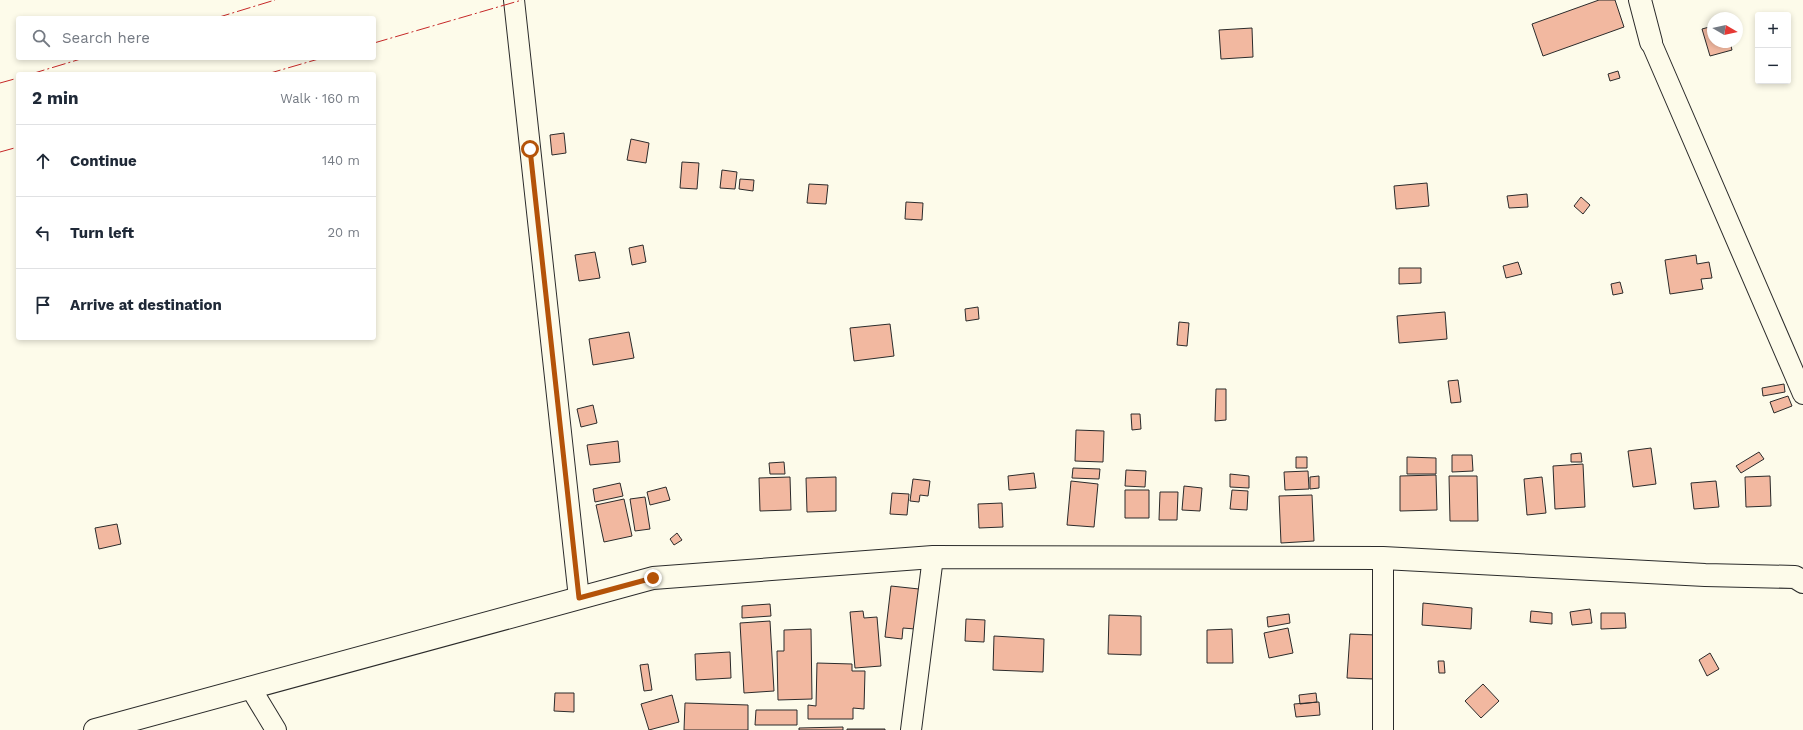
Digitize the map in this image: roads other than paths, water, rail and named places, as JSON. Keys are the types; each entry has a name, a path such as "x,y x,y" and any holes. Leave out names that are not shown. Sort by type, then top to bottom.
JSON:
{"main road":[{"path":"1640,0 1651,42"},
{"path":"95,730 653,578 933,557 1383,558 1705,575 1800,578"}],"street":[{"path":"514,0 579,598"},
{"path":"1651,42 1803,394"},
{"path":"911,730 933,557"},
{"path":"1383,558 1383,730"},
{"path":"250,687 276,730"}]}
